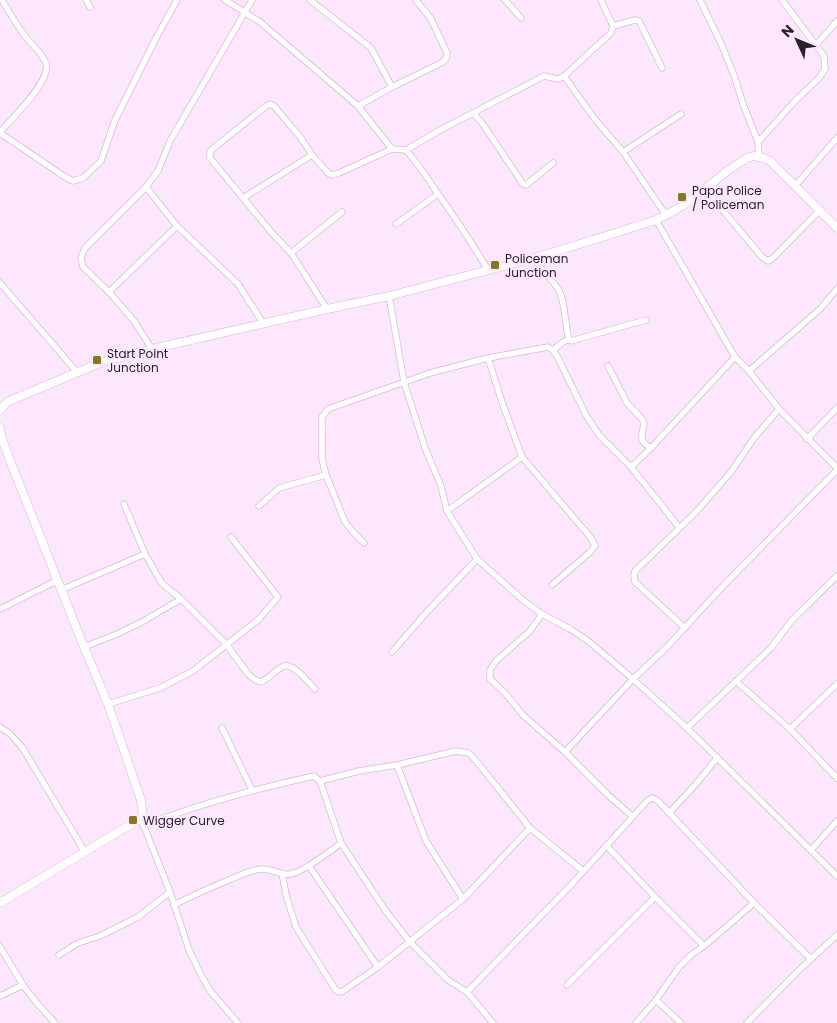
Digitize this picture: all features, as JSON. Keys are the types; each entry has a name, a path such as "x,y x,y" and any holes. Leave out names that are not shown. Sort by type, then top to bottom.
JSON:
{"street":[{"path":"2,0 24,35 42,57 47,70 31,97 0,132 73,181 83,178 101,161 115,120 177,0"},
{"path":"86,0 90,7"},
{"path":"225,0 260,22 358,106 392,149"},
{"path":"152,349 134,321 109,292 83,267 81,258 85,248 146,187 158,171 170,141 252,0"},
{"path":"310,0 371,48 392,86"},
{"path":"358,106 392,86 441,64 446,59 447,53 431,19 416,0"},
{"path":"505,0 520,18"},
{"path":"326,309 291,252 272,233 210,158 210,150 270,104 274,106 301,138 312,155 332,175 392,149 406,150 544,76 558,79 564,76 611,33 613,26 601,0"},
{"path":"700,0 720,41 734,76 758,142 759,156"},
{"path":"758,142 794,102 820,77 824,69 824,56 782,0"},
{"path":"613,26 635,20 638,21 662,68"},
{"path":"816,45 837,21"},
{"path":"564,76 594,118 624,152 666,215"},
{"path":"473,113 482,123 523,184 526,185 553,163"},
{"path":"624,152 680,114"},
{"path":"796,186 837,138"},
{"path":"406,150 415,160 488,270"},
{"path":"243,198 312,155"},
{"path":"0,410 7,402 102,362 264,323 389,296 534,258 656,220 682,206 727,171 747,158 754,156 770,160 837,228"},
{"path":"146,187 177,226 238,284 264,323"},
{"path":"705,189 762,257 768,261 820,210"},
{"path":"396,224 438,194"},
{"path":"291,252 342,212"},
{"path":"565,752 633,678 668,646 837,469 779,409 750,371 736,357 656,220"},
{"path":"109,292 177,226"},
{"path":"534,258 537,265 559,290 569,339"},
{"path":"0,283 77,372"},
{"path":"750,371 820,309 837,289"},
{"path":"389,296 404,382 425,448 441,486 447,511 477,559 524,601 542,614 587,640 633,678 687,728 837,876"},
{"path":"553,350 569,339 571,341 646,320"},
{"path":"364,543 345,522 326,475 322,459 322,417 328,410 430,373 488,358 548,347 553,350 586,415 599,435 631,467 679,527"},
{"path":"631,467 736,357"},
{"path":"488,358 522,456 591,538 594,546 589,553 552,585"},
{"path":"608,366 627,403 642,419 644,423 642,440 651,448"},
{"path":"808,438 837,408"},
{"path":"685,628 635,582 635,570 696,512 731,472 754,438 779,409"},
{"path":"0,428 11,463 108,704 141,800 142,826 170,892 189,950 211,992 238,1023"},
{"path":"447,511 522,456"},
{"path":"259,506 279,488 326,475"},
{"path":"124,504 145,554 165,586 181,599 226,644 254,680 261,682 284,666 290,666 298,671 316,689"},
{"path":"108,704 160,688 192,671 258,620 278,597 231,537"},
{"path":"61,590 145,554"},
{"path":"392,652 477,559"},
{"path":"687,728 771,648 792,620 837,576"},
{"path":"0,609 58,580"},
{"path":"84,647 142,622 181,599"},
{"path":"542,614 529,632 496,660 490,670 490,679 505,692 523,715 632,816"},
{"path":"736,681 790,729 837,778"},
{"path":"790,729 837,684"},
{"path":"0,727 9,733 22,748 85,852"},
{"path":"222,728 252,790"},
{"path":"320,781 359,770 397,765 456,751 469,754 530,828 583,872"},
{"path":"669,812 696,784 717,758"},
{"path":"397,765 426,841 463,899"},
{"path":"142,826 177,812 252,790 314,776 320,781 341,843 385,910 409,941 448,980 467,992 492,1023"},
{"path":"467,992 572,885 647,800 652,798 657,800 669,812 754,903 811,959"},
{"path":"0,903 142,817"},
{"path":"811,850 837,821"},
{"path":"282,874 296,927 335,989 339,992 378,967 463,899 530,828"},
{"path":"174,905 245,873 261,869 291,874 308,866 341,843"},
{"path":"606,845 704,946"},
{"path":"308,866 378,967"},
{"path":"59,956 78,943 100,936 138,917 170,892"},
{"path":"567,985 655,897"},
{"path":"636,1023 656,1000 679,967 754,903"},
{"path":"747,1023 837,935"},
{"path":"0,947 23,984 54,1023"},
{"path":"0,996 23,984"},
{"path":"656,1000 681,1023"}],"place":[{"name":"Papa Police / Policeman","path":"682,197"},
{"name":"Policeman Junction","path":"495,265"},
{"name":"Start Point Junction","path":"97,360"},
{"name":"Wigger Curve","path":"133,820"}]}
